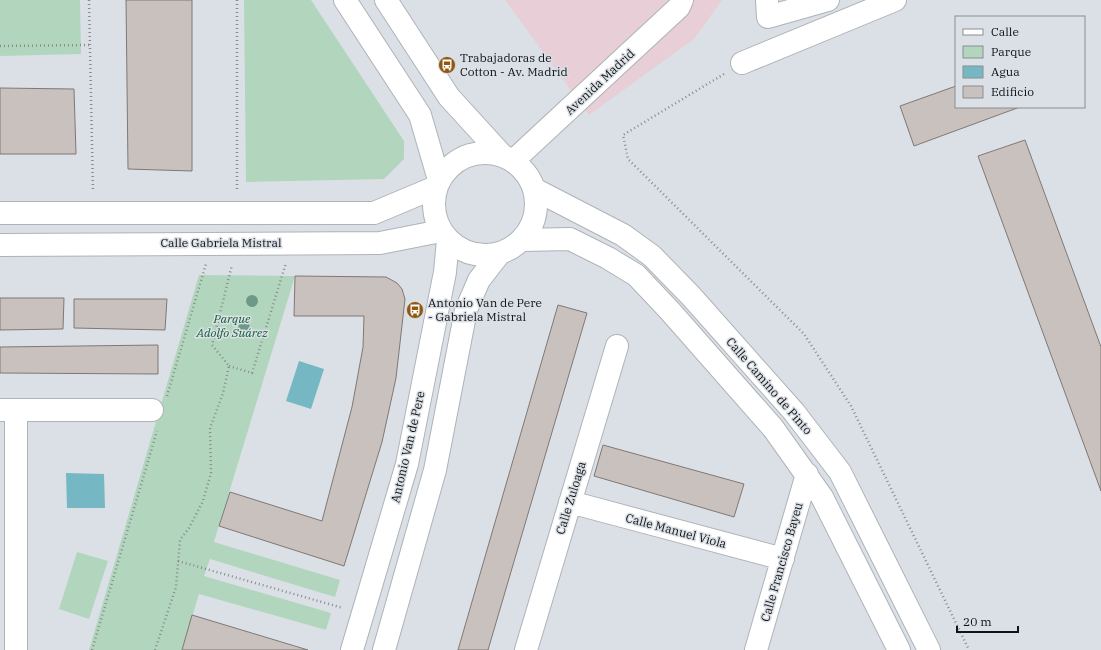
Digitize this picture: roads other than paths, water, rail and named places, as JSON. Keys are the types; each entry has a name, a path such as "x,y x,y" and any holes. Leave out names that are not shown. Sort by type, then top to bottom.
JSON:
{"street":[{"path":"345,0 420,115 437,183 433,207 436,222 445,236 454,246 468,253 484,256 500,253 512,248 522,240 530,229 535,216 536,203 534,189 530,178 508,158 449,97 386,0"},
{"name":"Avenida Madrid","path":"508,158 636,48 679,6 682,0"},
{"path":"767,0 768,17 828,0"},
{"path":"742,63 895,0"},
{"path":"0,213 374,213 437,183 447,168 459,159 473,153 488,152 508,158"},
{"name":"Calle Camino de Pinto","path":"534,189 623,235 652,256 794,412 840,472 929,650"},
{"name":"Calle Gabriela Mistral","path":"0,245 380,243 445,236"},
{"name":"Antonio Van de Pere","path":"352,650 407,464 445,272 445,236"},
{"name":"Calle Camino de Pinto","path":"522,240 570,239 608,258 636,275 670,311 773,428 807,474 822,497 899,650"},
{"path":"384,650 435,470 466,310 479,280 500,253"},
{"name":"Calle Zuloaga","path":"526,650 617,346"},
{"path":"16,650 8,410 159,412"},
{"name":"Calle Francisco Bayeu","path":"756,650 807,474"},
{"name":"Calle Manuel Viola","path":"570,502 783,559"}],"water":[{"path":"299,361 324,369 311,409 286,401"},
{"path":"66,473 104,474 105,508 67,508"}],"place":[{"name":"Trabajadoras de Cotton - Av. Madrid","path":"447,65"},
{"name":"Antonio Van de Pere - Gabriela Mistral","path":"415,310"}],"park label":[{"name":"Parque Adolfo Suárez","path":"232,326"}]}
